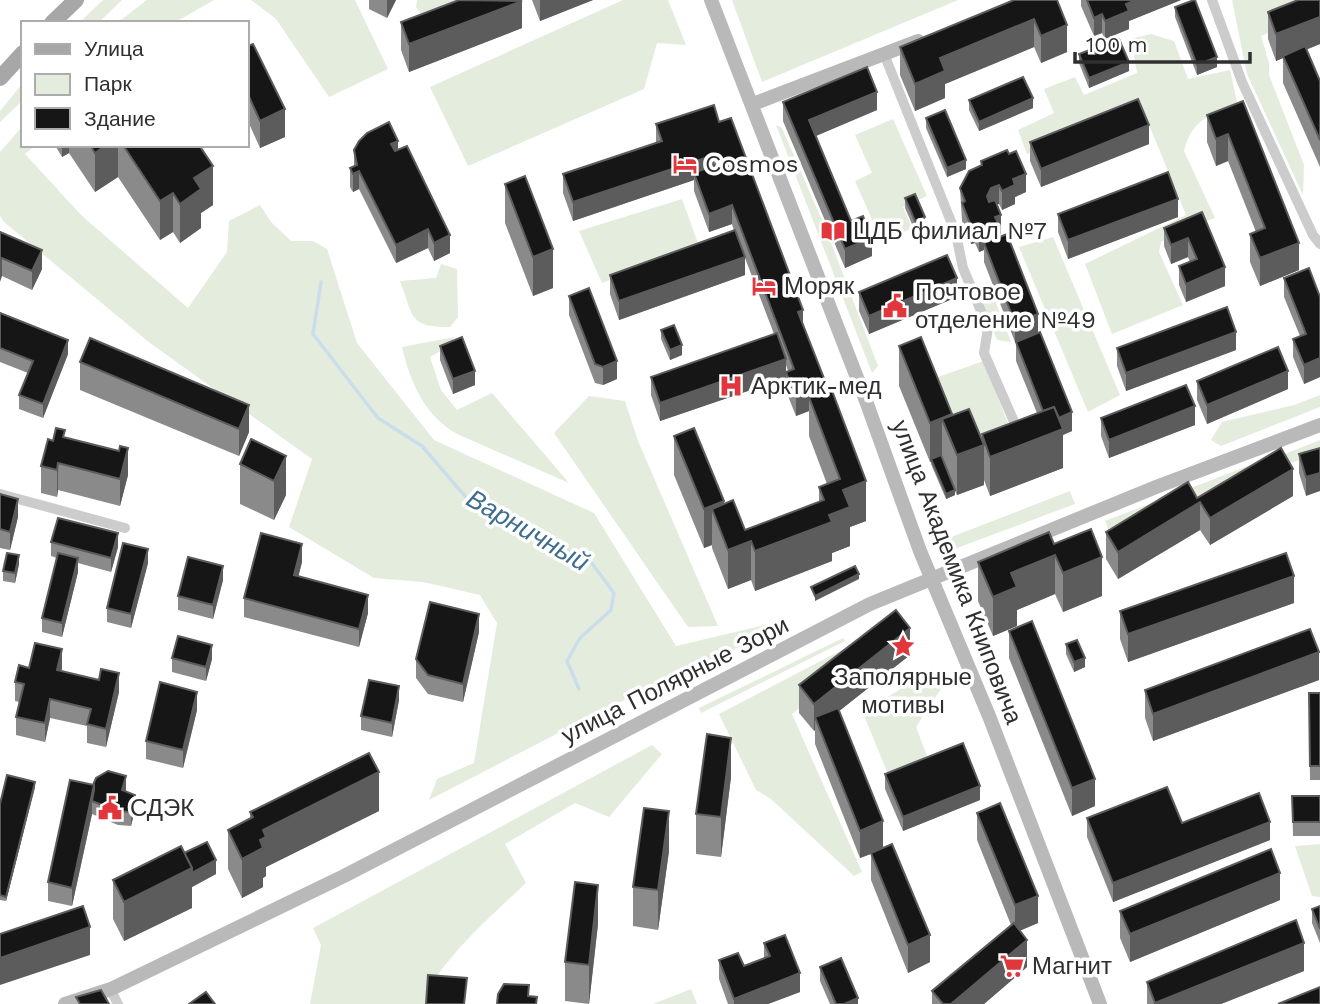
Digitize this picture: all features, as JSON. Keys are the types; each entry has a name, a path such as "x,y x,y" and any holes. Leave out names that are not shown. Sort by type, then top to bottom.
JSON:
{"main road":[{"path":"54,21 76,0"},
{"name":"улица Академика Книповича","path":"711,0 753,104 931,579 989,716 1100,1004"},
{"path":"753,104 935,34"},
{"path":"0,78 21,55"},
{"name":"улица Полярные Зори","path":"65,1004 110,989 344,876 870,604 1156,487 1320,425"}],"street":[{"path":"1212,0 1242,82 1313,235 1320,244"},
{"path":"884,54 957,234 962,268 988,328 984,353 1025,447"},
{"path":"0,494 125,528"},
{"path":"110,989 118,1004"}],"green space":[{"path":"103,0 122,0 100,21 81,21"},
{"path":"147,0 214,0 177,21 120,21"},
{"path":"251,0 355,0 388,69 329,97 276,19"},
{"path":"417,0 462,0 424,18 416,7"},
{"path":"623,0 668,0 686,45 657,43 644,89 468,166 430,87"},
{"path":"732,0 958,0 762,82"},
{"path":"1232,0 1320,0 1320,12 1261,36 1269,63 1269,75 1304,165 1303,195 1247,74"},
{"path":"1151,34 1174,41 1188,79 1230,70 1237,102 1210,115 1197,125 1187,140 1184,151 1215,218 1190,226 1161,242 1159,252 1183,305 1112,334 1085,264 1186,215 1143,110 1027,154 1018,130 1054,113 1044,89 1075,77 1084,95 1137,73 1131,39"},
{"path":"21,85 21,102 0,122 0,111"},
{"path":"893,119 927,196 903,207 912,228 882,242 855,181 872,173 855,135"},
{"path":"776,125 782,128 827,232 878,366 872,373"},
{"path":"21,128 21,147 34,147 25,154 81,215 188,308 227,252 229,221 260,205 271,222 291,241 313,241 327,249 357,343 434,440 594,513 676,646 773,623 776,630 601,711 429,800 437,779 474,763 497,623 480,595 423,582 374,578 289,527 312,459 150,343 4,222 0,216 0,152"},
{"path":"682,199 699,246 602,283 579,231"},
{"path":"1053,237 1120,395 1088,412 1019,247"},
{"path":"441,264 457,269 458,317 450,327 419,322 411,311 400,281 436,278"},
{"path":"988,282 1011,342 997,340 978,291"},
{"path":"454,337 449,346 430,357 441,390 457,410 492,393 569,483 457,434 446,427 428,408 414,385 402,347"},
{"path":"984,361 1015,442 988,453 972,431 958,435 935,378"},
{"path":"1320,395 1320,407 1221,446 1211,440 1222,422 1294,405"},
{"path":"589,396 625,401 638,441 718,626 688,627 554,433"},
{"path":"1320,440 1320,452 1289,464 1285,454"},
{"path":"1271,457 1275,467 1109,531 1105,521"},
{"path":"1070,491 1075,504 949,551 946,539"},
{"path":"843,638 845,641 701,713 699,708"},
{"path":"865,638 871,650 792,714 862,872 854,876 771,799 756,790 719,714"},
{"path":"933,668 942,687 916,727 927,756 888,774 863,713"},
{"path":"652,745 662,754 609,817 575,803 505,844 526,883 451,957 429,990 425,1004 310,1004 321,945 313,928"},
{"path":"1320,844 1320,897 1312,896 1295,846"},
{"path":"691,989 697,1004 653,1004"}],"building":[{"path":"459,0 522,1 409,44 401,22"},
{"path":"1014,0 1057,0 1067,25 1041,36 1034,19 940,58 945,71 915,84 900,47"},
{"path":"1087,0 1136,0 1126,4 1129,11 1105,21 1102,14 1094,18"},
{"path":"1195,0 1217,57 1197,65 1175,7"},
{"path":"1298,0 1320,0 1320,17 1276,34 1268,12"},
{"path":"1119,39 1129,62 1089,78 1079,54 1092,49 1095,54 1109,48 1107,44"},
{"path":"253,44 285,109 260,121 248,94 248,46"},
{"path":"1305,46 1320,81 1320,140 1283,56"},
{"path":"867,67 877,92 809,120 851,221 863,216 872,238 845,249 783,102"},
{"path":"1023,77 1033,98 979,122 969,100"},
{"path":"1138,99 1149,125 1041,169 1030,142"},
{"path":"1243,101 1299,243 1260,258 1250,234 1265,228 1228,134 1216,139 1207,115"},
{"path":"714,105 719,122 731,118 803,310 798,312 827,386 796,397 786,372 794,369 732,205 709,214 694,173 717,164 714,155 573,202 563,174 662,141 656,124"},
{"path":"945,110 966,160 947,168 926,118"},
{"path":"389,122 398,141 391,144 395,151 407,146 450,235 434,243 428,229 396,245 359,171 353,174 350,168 357,165 354,150 359,141 367,133"},
{"path":"91,147 103,147 95,153"},
{"path":"124,147 200,147 213,166 194,178 201,189 180,204 173,193 160,201"},
{"path":"1007,150 1009,154 1016,151 1026,174 1013,179 1015,185 1002,191 999,185 991,188 987,196 989,202 995,200 1001,215 995,217 999,225 979,233 975,224 971,226 962,203 965,201 960,188 969,171 982,165 981,161"},
{"path":"1168,172 1178,199 1068,240 1058,214"},
{"path":"525,176 553,249 533,257 505,184"},
{"path":"915,194 925,217 915,221 905,198"},
{"path":"1202,212 1225,267 1186,284 1179,266 1197,259 1188,238 1171,245 1164,228"},
{"path":"735,230 745,257 619,301 610,275"},
{"path":"0,232 42,250 32,271 2,258 0,263"},
{"path":"1007,234 1038,314 1015,323 984,243"},
{"path":"947,255 957,278 869,316 859,292"},
{"path":"1309,268 1320,297 1320,358 1304,365 1293,339 1306,334 1284,278"},
{"path":"589,288 617,361 603,367 595,364 569,296"},
{"path":"1227,307 1236,332 1126,373 1117,348"},
{"path":"0,313 68,340 43,404 19,395 33,361 0,348"},
{"path":"674,325 682,345 670,350 661,330"},
{"path":"1040,332 1072,412 1059,418 1054,407 1043,411 1016,342"},
{"path":"777,333 786,359 660,403 651,377"},
{"path":"462,337 475,371 453,379 440,346"},
{"path":"921,337 952,414 930,423 899,346"},
{"path":"90,338 249,405 239,429 80,362"},
{"path":"1278,347 1288,371 1207,405 1197,381"},
{"path":"1186,385 1195,406 1109,440 1101,418"},
{"path":"831,388 866,481 843,490 850,507 829,515 832,522 755,551 751,541 728,550 712,509 733,500 745,530 824,500 819,487 840,479 809,397"},
{"path":"1054,407 1063,429 990,457 982,434"},
{"path":"969,409 984,445 957,455 942,419"},
{"path":"56,428 65,430 63,437 119,451 120,446 128,448 120,479 58,463 57,470 41,466 48,439 53,441"},
{"path":"694,428 724,501 704,509 674,436"},
{"path":"251,439 286,456 274,481 240,464"},
{"path":"1281,448 1293,469 1210,518 1200,502 1118,552 1106,532 1188,482 1197,498"},
{"path":"1320,448 1320,473 1306,477 1299,454"},
{"path":"941,455 955,490 946,494 931,459"},
{"path":"0,494 18,499 10,532 0,529"},
{"path":"58,518 118,533 111,558 51,542"},
{"path":"1091,529 1102,557 1063,573 1055,555 1011,573 1017,587 993,597 978,562 1049,532 1054,544"},
{"path":"261,533 302,544 294,575 368,595 359,629 244,598"},
{"path":"123,543 148,549 131,614 107,608"},
{"path":"7,553 19,555 15,573 3,571"},
{"path":"58,553 78,558 62,623 42,618"},
{"path":"1286,553 1294,576 1128,634 1120,611"},
{"path":"188,557 223,566 213,605 178,596"},
{"path":"855,566 859,574 815,596 811,587"},
{"path":"430,602 479,614 463,684 428,675 416,659"},
{"path":"896,610 910,628 814,704 799,685"},
{"path":"1032,621 1095,779 1072,788 1009,631"},
{"path":"1310,629 1319,652 1153,714 1145,690"},
{"path":"178,636 212,645 206,667 172,658"},
{"path":"1077,640 1085,658 1074,662 1066,644"},
{"path":"35,643 62,649 57,670 99,680 101,669 119,673 106,729 87,724 91,709 50,699 45,723 16,717 24,684 15,682 19,665 29,668"},
{"path":"369,680 399,686 392,723 361,716"},
{"path":"160,682 197,692 183,750 146,741"},
{"path":"1309,693 1320,693 1320,766 1310,766"},
{"path":"838,708 883,821 860,831 815,717"},
{"path":"707,734 731,738 721,817 696,814"},
{"path":"963,743 980,786 903,817 885,774"},
{"path":"369,753 379,772 263,830 266,837 260,840 263,848 242,859 228,830 253,817 250,812"},
{"path":"108,771 126,776 122,790 135,795 131,812 118,811 92,801 96,778"},
{"path":"7,775 35,782 6,897 0,895 0,804"},
{"path":"70,780 94,785 72,888 48,882"},
{"path":"1167,787 1182,823 1259,793 1270,822 1113,883 1087,818"},
{"path":"1292,796 1320,796 1320,822 1293,822"},
{"path":"1000,803 1038,896 1015,905 977,813"},
{"path":"644,808 669,811 658,890 633,887"},
{"path":"207,842 216,860 192,873 184,853"},
{"path":"892,844 930,935 908,945 871,853"},
{"path":"181,846 192,868 124,902 113,880"},
{"path":"1271,849 1280,873 1130,934 1120,911"},
{"path":"575,882 598,885 589,965 565,962"},
{"path":"83,906 90,927 0,958 0,934"},
{"path":"1320,906 1320,929 1312,909"},
{"path":"1296,920 1304,943 1155,1003 1147,982"},
{"path":"1014,923 1027,940 951,1004 943,1004 932,991"},
{"path":"785,935 800,973 734,999 719,960 738,953 744,966 770,956 764,943"},
{"path":"841,958 858,998 844,1004 836,1004 820,967"},
{"path":"428,975 467,978 464,1004 426,1004"},
{"path":"504,984 529,985 528,996 537,997 536,1004 497,1004 498,994"},
{"path":"1320,987 1320,1004 1278,1004"},
{"path":"101,990 109,1004 80,1004 76,997"},
{"path":"206,992 215,1004 189,1004"}],"waterway":[{"name":"Варничный","path":"321,282 313,334 378,418 422,446 470,502 531,528 554,545 591,562 614,593 611,610 580,638 567,661 579,689"}],"place":[{"name":"Cosmos","path":"685,164"},
{"name":"ЦДБ филиал №7","path":"833,231"},
{"name":"Моряк","path":"764,286"},
{"name":"Почтовое отделение №49","path":"895,306"},
{"name":"Арктик-мед","path":"731,386"},
{"name":"Заполярные мотивы","path":"903,646"},
{"name":"СДЭК","path":"110,808"},
{"name":"Магнит","path":"1012,966"}]}
